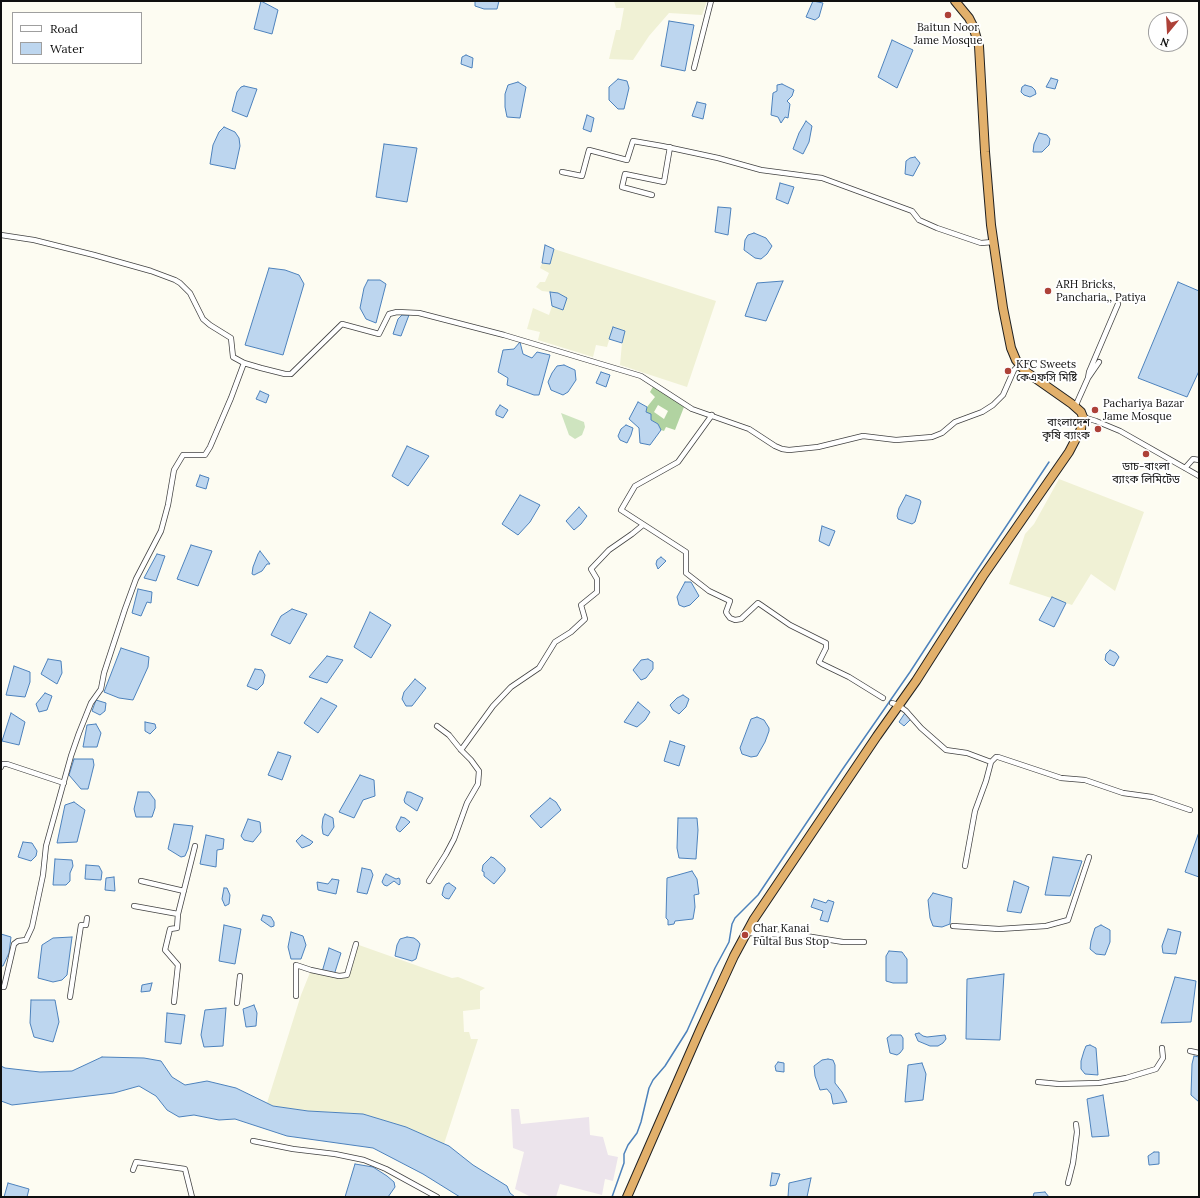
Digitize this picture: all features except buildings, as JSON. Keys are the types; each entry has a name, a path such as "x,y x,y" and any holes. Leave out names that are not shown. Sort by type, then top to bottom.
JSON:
{"highway":[{"path":"627,1197 691,1050 745,934 895,704 936,651 983,576 1069,452 1081,429 1081,412 1033,377 1019,365 1013,355 1009,340 993,242 985,152 979,46 969,18 955,1"}],"street":[{"path":"694,68 711,1"},
{"path":"562,172 582,176 589,150 628,160 633,141 670,147 761,170 822,178 912,211 919,220 938,228 981,242 993,242"},
{"path":"652,195 622,187 625,174 664,182 670,147"},
{"path":"1,235 34,240 86,253 151,271 180,283 190,293 203,319 231,338 233,357 244,363 285,374 291,374 341,324 379,334 389,314 397,312 419,313 504,335 640,376 685,406 698,412 712,415 749,428 775,446 788,450 818,447 863,436 896,440 912,440 932,437 942,433 955,422 982,412 992,406 1002,395 1014,370 1019,365"},
{"path":"1075,407 1118,304"},
{"path":"1088,378 1099,362"},
{"path":"1,987 4,987 14,944 18,941 26,940 32,927 43,875 46,846 79,733 91,703 101,689 106,666 136,579 161,531 168,505 174,470 183,455 205,455 210,447 231,398 244,363"},
{"path":"712,415 678,462 635,486 621,510 686,552 686,573 709,591 730,601 726,612 730,618 735,620 741,619 758,604 761,604 790,625 826,642 826,648 819,662 849,677 883,698"},
{"path":"1082,417 1096,421 1120,432 1199,476"},
{"path":"1185,468 1193,459 1199,460"},
{"path":"461,750 493,706 511,686 539,668 554,642 571,632 585,619 581,605 597,592 597,580 591,569 609,550 632,534 643,524"},
{"path":"895,704 906,711 921,728 946,750 968,753 991,762"},
{"path":"429,881 452,844 467,803 478,784 479,771 449,735 437,726"},
{"path":"965,866 975,811 991,762 996,757 1061,778 1085,780 1123,793 1159,798 1190,810"},
{"path":"1,767 2,764 7,764 64,784"},
{"path":"174,1002 178,965 165,950 170,929 177,928 178,914 195,846"},
{"path":"953,926 999,929 1046,926 1068,920 1089,857"},
{"path":"141,881 184,891"},
{"path":"134,906 178,914"},
{"path":"70,997 81,925 86,925 87,918"},
{"path":"745,934 806,936 843,942 864,942"},
{"path":"296,996 296,965 339,976 347,975 356,944"},
{"path":"237,1002 240,976"},
{"path":"1038,1082 1059,1084 1099,1083 1126,1078 1156,1069 1163,1058 1162,1048"},
{"path":"1190,1051 1199,1053"},
{"path":"1068,1183 1074,1157 1077,1132 1076,1124"},
{"path":"253,1141 364,1160 386,1169 437,1197"},
{"path":"133,1170 136,1162 185,1168 192,1197"}],"shaded area":[{"path":"511,1109 519,1109 521,1124 589,1117 590,1135 603,1137 608,1155 618,1157 613,1181 605,1179 602,1195 560,1184 556,1197 531,1197 515,1189 524,1152 513,1148"}],"green space":[{"path":"614,1 707,1 702,15 669,13 649,36 633,60 609,59 616,30 620,30 624,8 616,8"},
{"path":"554,249 716,301 687,387 620,365 622,343 625,331 613,327 607,347 596,345 593,357 538,340 540,332 527,329 533,308 549,315 552,306 563,310 558,293 542,291 536,287 540,282 545,282 549,273 540,268 542,263 550,264"},
{"path":"654,385 684,407 675,430 666,427 664,431 661,430 658,424 651,420 646,412 647,407 655,397 650,392","holes":["658,405 668,411 664,419 654,412"]},
{"path":"561,413 584,422 585,427 582,435 575,439 569,435"},
{"path":"1059,479 1144,512 1115,591 1091,574 1072,605 1009,584 1025,534 1034,524"},
{"path":"356,944 452,978 458,977 485,988 480,991 480,1009 463,1011 464,1032 469,1032 471,1039 478,1039 444,1144 406,1127 363,1114 308,1111 273,1106 267,1103 301,995 311,970 347,975"}],"water":[{"path":"261,1 278,10 272,34 254,29"},
{"path":"475,1 499,1 497,9 484,9 475,6"},
{"path":"813,1 823,3 819,17 815,20 806,17"},
{"path":"669,21 694,25 685,71 661,66"},
{"path":"892,40 913,50 897,88 878,77"},
{"path":"466,55 473,58 472,68 461,64 462,57"},
{"path":"1051,78 1058,80 1055,89 1046,87"},
{"path":"618,79 627,81 629,88 624,109 618,109 609,100 609,87"},
{"path":"518,82 526,87 520,118 507,117 505,94 508,85"},
{"path":"782,84 794,90 792,96 787,101 790,104 788,118 785,117 781,123 778,117 771,115 773,93 777,91 777,85"},
{"path":"1025,85 1032,87 1036,94 1030,97 1024,95 1021,92 1022,87"},
{"path":"244,86 257,89 247,117 232,111 237,92"},
{"path":"697,102 706,104 703,119 692,116"},
{"path":"587,115 594,118 591,132 583,129"},
{"path":"806,121 812,126 809,142 803,154 793,149 799,133"},
{"path":"224,127 235,132 239,138 240,146 235,169 210,164 213,145 219,132"},
{"path":"1039,133 1047,135 1050,139 1049,145 1042,152 1033,152 1034,144"},
{"path":"384,144 417,148 407,202 376,197"},
{"path":"915,157 920,163 913,176 905,174 906,161"},
{"path":"780,183 794,187 788,204 776,199"},
{"path":"718,207 731,208 728,235 715,232"},
{"path":"754,233 766,238 772,246 767,254 761,259 755,258 744,250 745,240 748,235"},
{"path":"545,245 554,249 550,264 542,263"},
{"path":"269,268 285,270 299,275 304,284 283,355 245,345"},
{"path":"368,280 380,280 386,284 376,323 366,319 360,308 364,288"},
{"path":"783,281 766,321 745,316 757,283"},
{"path":"1178,282 1199,291 1199,371 1187,397 1138,378"},
{"path":"550,292 558,293 567,298 563,310 552,306"},
{"path":"402,315 409,315 401,336 393,334 398,319"},
{"path":"613,327 625,331 622,343 609,339"},
{"path":"520,342 523,354 532,358 537,352 550,355 539,395 534,395 507,385 508,378 498,372 503,350 514,349"},
{"path":"564,365 575,370 576,380 568,392 563,395 551,390 548,382 557,366"},
{"path":"601,372 610,375 606,387 596,383"},
{"path":"260,391 269,395 266,403 256,399"},
{"path":"638,402 647,407 646,412 651,414 651,420 658,424 661,430 650,445 640,443 639,428 629,419"},
{"path":"500,405 508,410 503,418 496,415 496,411"},
{"path":"626,425 633,428 627,443 620,440 618,436 621,429"},
{"path":"407,446 429,456 408,486 392,476"},
{"path":"200,475 209,478 206,489 196,486"},
{"path":"520,495 540,505 530,522 518,535 502,524"},
{"path":"906,495 920,500 921,502 915,522 912,524 898,519 897,516 899,508"},
{"path":"579,507 587,516 574,530 566,521"},
{"path":"822,526 835,531 829,546 819,541"},
{"path":"191,545 212,551 198,586 177,579"},
{"path":"260,551 270,564 267,564 262,571 254,575 252,574 253,567"},
{"path":"157,554 165,556 156,581 144,578"},
{"path":"661,557 666,561 658,569 656,564 657,560"},
{"path":"685,582 691,582 699,596 690,605 684,607 679,605 677,597"},
{"path":"138,589 152,592 151,603 147,602 141,616 132,613"},
{"path":"1052,597 1066,603 1054,627 1039,620"},
{"path":"292,609 307,614 290,644 271,635 281,616"},
{"path":"370,612 391,625 371,658 354,647"},
{"path":"121,648 149,657 148,667 133,700 119,698 104,692"},
{"path":"1110,650 1116,653 1119,657 1114,666 1105,660 1106,654"},
{"path":"327,656 343,660 327,683 309,677"},
{"path":"48,659 61,661 62,673 57,684 41,674"},
{"path":"648,659 653,662 653,669 646,678 641,680 633,670 641,660"},
{"path":"14,666 30,672 30,682 25,697 6,695"},
{"path":"255,669 262,670 265,675 263,684 257,690 247,686"},
{"path":"415,679 426,688 412,706 406,706 402,699 404,692"},
{"path":"45,693 52,696 47,710 39,712 36,704"},
{"path":"683,695 689,699 686,707 679,714 673,710 670,705 677,698"},
{"path":"321,698 337,706 318,733 304,723"},
{"path":"96,700 106,703 105,711 100,715 92,711"},
{"path":"638,702 650,712 645,720 637,727 624,722"},
{"path":"11,713 25,722 19,745 2,741"},
{"path":"905,713 911,719 904,726 899,722"},
{"path":"757,717 764,720 769,728 769,731 757,756 751,757 742,754 740,748 751,719"},
{"path":"145,722 155,724 156,728 150,734 145,731"},
{"path":"96,724 101,733 97,747 83,747 87,725"},
{"path":"670,741 685,746 679,766 664,761"},
{"path":"278,752 291,756 282,780 268,775"},
{"path":"74,759 93,759 94,765 88,789 81,789 69,775"},
{"path":"360,775 374,780 375,796 363,800 354,818 339,812"},
{"path":"138,792 149,792 155,800 155,808 152,817 136,817 134,809"},
{"path":"407,792 423,798 417,811 405,803 404,800"},
{"path":"550,798 556,802 561,810 541,828 530,816"},
{"path":"74,802 85,810 77,842 57,843 65,805"},
{"path":"325,814 333,818 334,827 328,836 323,834 322,827"},
{"path":"401,817 410,822 400,832 396,827"},
{"path":"678,818 697,818 698,830 696,859 679,858 677,848"},
{"path":"248,819 260,822 261,832 253,842 244,840 241,836"},
{"path":"174,824 193,826 185,856 181,857 168,849"},
{"path":"1199,832 1199,877 1185,872"},
{"path":"206,835 224,839 223,849 217,850 216,867 200,864"},
{"path":"302,835 313,842 302,848 296,841"},
{"path":"23,842 32,843 37,851 36,856 31,861 18,857"},
{"path":"491,857 505,868 505,871 494,884 484,876 484,872 482,871 483,865"},
{"path":"1053,857 1082,861 1070,896 1045,895"},
{"path":"55,859 72,860 73,866 70,873 70,881 66,885 53,885"},
{"path":"86,865 99,866 102,872 101,880 85,879"},
{"path":"362,868 371,870 373,875 367,894 357,892"},
{"path":"692,871 697,879 699,894 694,895 695,907 693,919 675,921 674,924 668,925 668,920 666,918 667,878"},
{"path":"386,874 396,879 399,878 400,884 399,885 394,881 387,886 384,885 382,882"},
{"path":"114,877 115,891 105,890 106,878"},
{"path":"332,879 339,880 336,894 318,890 317,882 328,884"},
{"path":"1014,881 1029,887 1021,913 1007,911"},
{"path":"449,883 456,888 449,899 442,895 444,887"},
{"path":"224,888 227,888 230,895 229,904 225,906 222,899"},
{"path":"933,893 952,898 950,924 942,927 933,926 930,918 928,900"},
{"path":"814,899 826,903 828,900 834,902 828,922 820,920 823,911 811,907"},
{"path":"263,915 271,917 274,922 274,926 271,927 261,920"},
{"path":"224,925 241,929 235,964 219,961"},
{"path":"1101,925 1110,930 1110,942 1105,955 1096,954 1090,949 1095,928"},
{"path":"1168,929 1181,932 1176,954 1163,953 1162,946"},
{"path":"291,932 303,936 306,945 301,959 291,959 288,947"},
{"path":"1,934 11,937 9,953 3,966 1,966"},
{"path":"72,937 67,975 62,980 53,982 38,978 42,945 53,938"},
{"path":"407,937 414,938 420,944 416,959 412,961 395,956 400,939"},
{"path":"329,948 341,953 334,975 322,972"},
{"path":"889,951 902,952 907,959 907,983 893,983 886,981 886,956"},
{"path":"1004,974 1000,1040 966,1039 967,979"},
{"path":"1175,977 1196,981 1191,1022 1161,1023"},
{"path":"152,983 150,991 141,992 142,985"},
{"path":"31,1000 55,1000 59,1022 53,1042 34,1037 30,1023"},
{"path":"254,1005 257,1013 256,1026 246,1027 243,1009"},
{"path":"226,1008 223,1046 204,1047 201,1035 205,1010"},
{"path":"167,1013 185,1015 181,1044 165,1042"},
{"path":"919,1033 927,1037 945,1035 946,1039 938,1046 930,1046 918,1041 915,1034"},
{"path":"891,1035 901,1035 903,1038 903,1049 897,1055 890,1053 887,1038"},
{"path":"1090,1045 1096,1048 1098,1075 1085,1074 1081,1069 1081,1061 1084,1051 1086,1046"},
{"path":"1194,1056 1199,1057 1199,1102 1191,1095 1192,1064"},
{"path":"102,1057 144,1058 161,1061 172,1077 185,1085 207,1081 236,1088 273,1106 308,1111 363,1114 406,1127 449,1146 473,1165 507,1186 510,1193 515,1197 460,1197 423,1174 373,1148 287,1136 235,1119 219,1120 194,1115 179,1117 167,1110 156,1096 139,1086 114,1093 12,1105 1,1101 1,1066 5,1068 40,1072 72,1071"},
{"path":"822,1060 833,1060 835,1065 835,1083 847,1102 833,1104 831,1094 827,1089 820,1090 815,1076 814,1066"},
{"path":"778,1062 784,1063 784,1072 776,1071 775,1066"},
{"path":"922,1063 926,1074 923,1100 905,1102 908,1065"},
{"path":"1103,1095 1109,1136 1092,1137 1087,1099"},
{"path":"1154,1152 1159,1152 1159,1164 1149,1165 1148,1156"},
{"path":"355,1164 373,1167 394,1182 395,1187 388,1197 345,1197"},
{"path":"772,1173 780,1174 776,1185 770,1186"},
{"path":"811,1178 807,1197 788,1197 789,1183"},
{"path":"8,1183 29,1189 27,1197 4,1197"},
{"path":"1045,1192 1049,1197 1033,1197 1034,1193"}],"waterway":[{"path":"612,1197 624,1163 624,1154 628,1145 637,1133 641,1122 649,1088 687,1031 715,968 729,942 732,924 735,918 758,895 910,672 1049,462"}],"place":[{"name":"Baitun Noor Jame Mosque","path":"948,15"},
{"name":"ARH Bricks, Pancharia,, Patiya","path":"1048,291"},
{"name":"KFC Sweets কেএফসি মিষ্টি","path":"1008,371"},
{"name":"Pachariya Bazar Jame Mosque","path":"1095,410"},
{"name":"বাংলাদেশ কৃষি ব্যাংক","path":"1098,429"},
{"name":"ডাচ-বাংলা ব্যাংক লিমিটেড","path":"1146,454"},
{"name":"Char Kanai Fultal Bus Stop","path":"745,935"}]}
